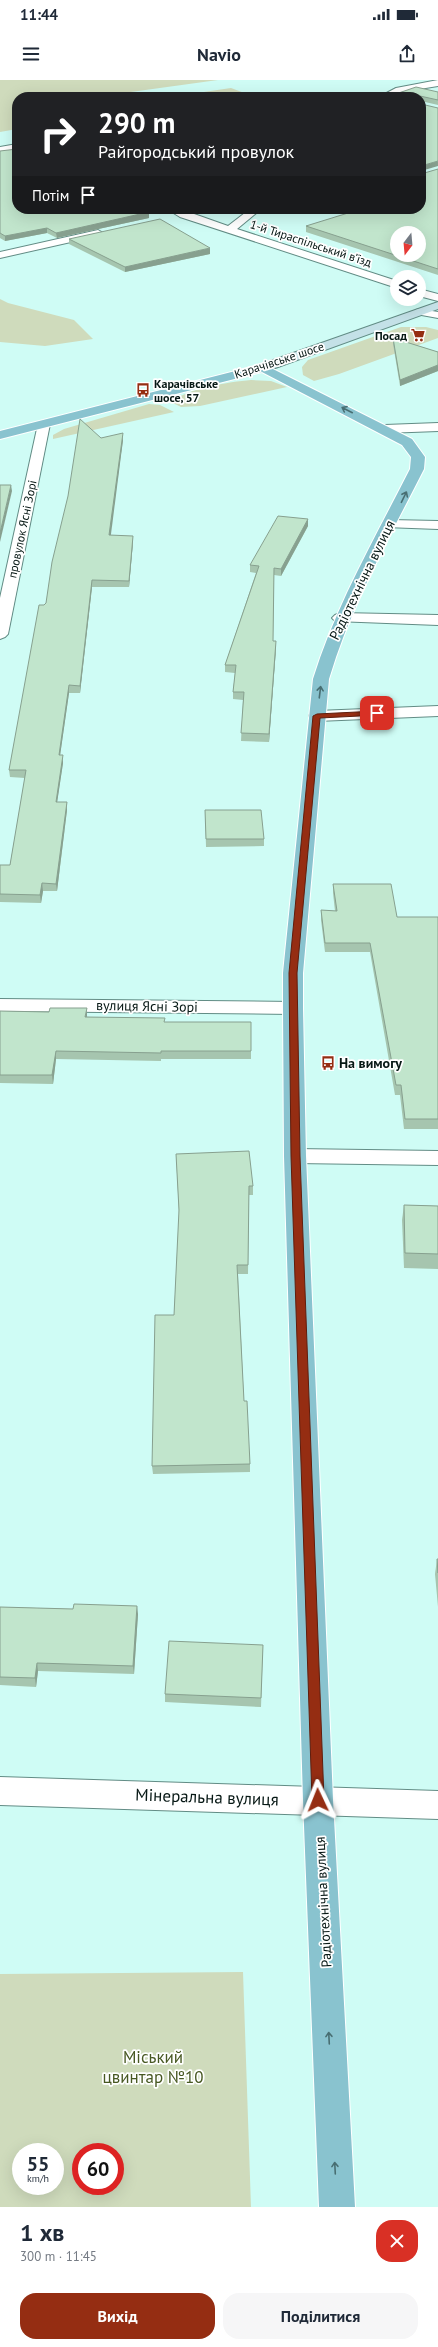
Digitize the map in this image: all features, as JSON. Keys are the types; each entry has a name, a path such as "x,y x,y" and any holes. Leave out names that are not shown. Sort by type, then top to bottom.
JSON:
{"main road":[{"name":"Карачівське шосе","path":"0,435 263,368 438,305"},
{"name":"Радіотехнічна вулиця","path":"263,368 385,429 407,442 418,457 417,469 390,524 340,618 330,646 321,679 293,973 295,1156 318,1800 337,2207"}],"street":[{"path":"394,92 438,83"},
{"path":"0,150 12,148"},
{"name":"1-й Тираспільський в’їзд","path":"170,214 184,215 390,283"},
{"path":"230,230 250,214"},
{"path":"0,255 107,232"},
{"path":"426,294 438,298"},
{"path":"420,312 438,315"},
{"name":"провулок Ясні Зорі","path":"0,634 44,424"},
{"path":"385,429 438,427"},
{"path":"390,524 438,525"},
{"path":"340,618 438,620"},
{"path":"317,716 438,711"},
{"name":"вулиця Ясні Зорі","path":"0,1005 294,1008"},
{"path":"295,1156 438,1158"},
{"name":"Мінеральна вулиця","path":"0,1791 438,1805"}],"green space":[{"path":"0,80 218,80 131,92 12,92 12,130 0,132"},
{"path":"231,88 242,92 204,92"},
{"path":"0,299 8,303 74,320 93,339 45,346 0,342"},
{"path":"401,327 426,327 438,330 438,338 339,374 314,381 303,375 302,367 308,360"},
{"path":"251,380 271,381 287,387 200,406 181,407 171,402 178,397 198,389 232,382"},
{"path":"149,404 160,405 174,412 53,439 53,435 64,429"},
{"name":"Міський цвинтар №10","path":"243,1972 251,2207 0,2207 0,1974"}],"building":[{"path":"416,87 438,92 438,100 426,97 426,92 402,92"},
{"path":"426,105 438,108 438,161 426,165"},
{"path":"12,150 12,214 140,214 56,233 47,228 5,236 0,233 0,151"},
{"path":"438,169 438,269 417,262 426,262 426,226 390,226 390,253 306,226 345,214 426,214 426,173"},
{"path":"160,219 210,248 125,267 69,239"},
{"path":"393,338 438,352 438,365 400,380"},
{"path":"80,419 101,438 123,433 109,535 133,536 129,581 92,580 80,686 69,685 59,755 63,755 56,802 67,802 56,884 42,883 40,895 0,894 0,865 10,865 26,770 9,770 39,605 44,605 46,603 52,562 68,496"},
{"path":"0,485 11,485 0,533"},
{"path":"278,516 308,519 281,569 274,568 273,641 276,641 269,734 241,733 244,692 233,692 236,665 225,665 259,566 250,565"},
{"path":"205,810 261,810 264,839 206,839"},
{"path":"333,884 391,884 397,917 438,917 438,1119 405,1119 401,1085 396,1085 370,943 325,943 321,910 337,911"},
{"path":"50,1008 87,1008 85,1017 165,1018 164,1022 251,1022 251,1051 161,1051 161,1053 56,1051 52,1075 0,1075 0,1011 49,1012"},
{"path":"249,1151 253,1186 249,1186 248,1265 237,1265 244,1401 247,1401 250,1464 152,1466 155,1315 174,1315 179,1210 176,1154"},
{"path":"404,1205 438,1206 438,1254 405,1253"},
{"path":"74,1604 137,1606 133,1666 37,1663 35,1678 0,1677 0,1607 73,1609"},
{"path":"169,1641 263,1645 261,1698 165,1694"}],"place":[{"name":"Посад","path":"418,335"},
{"name":"Карачівське шосе, 57","path":"143,390"},
{"name":"На вимогу","path":"328,1063"}],"route":[{"path":"318,1800 295,1156 293,973 317,716 377,713"}]}
